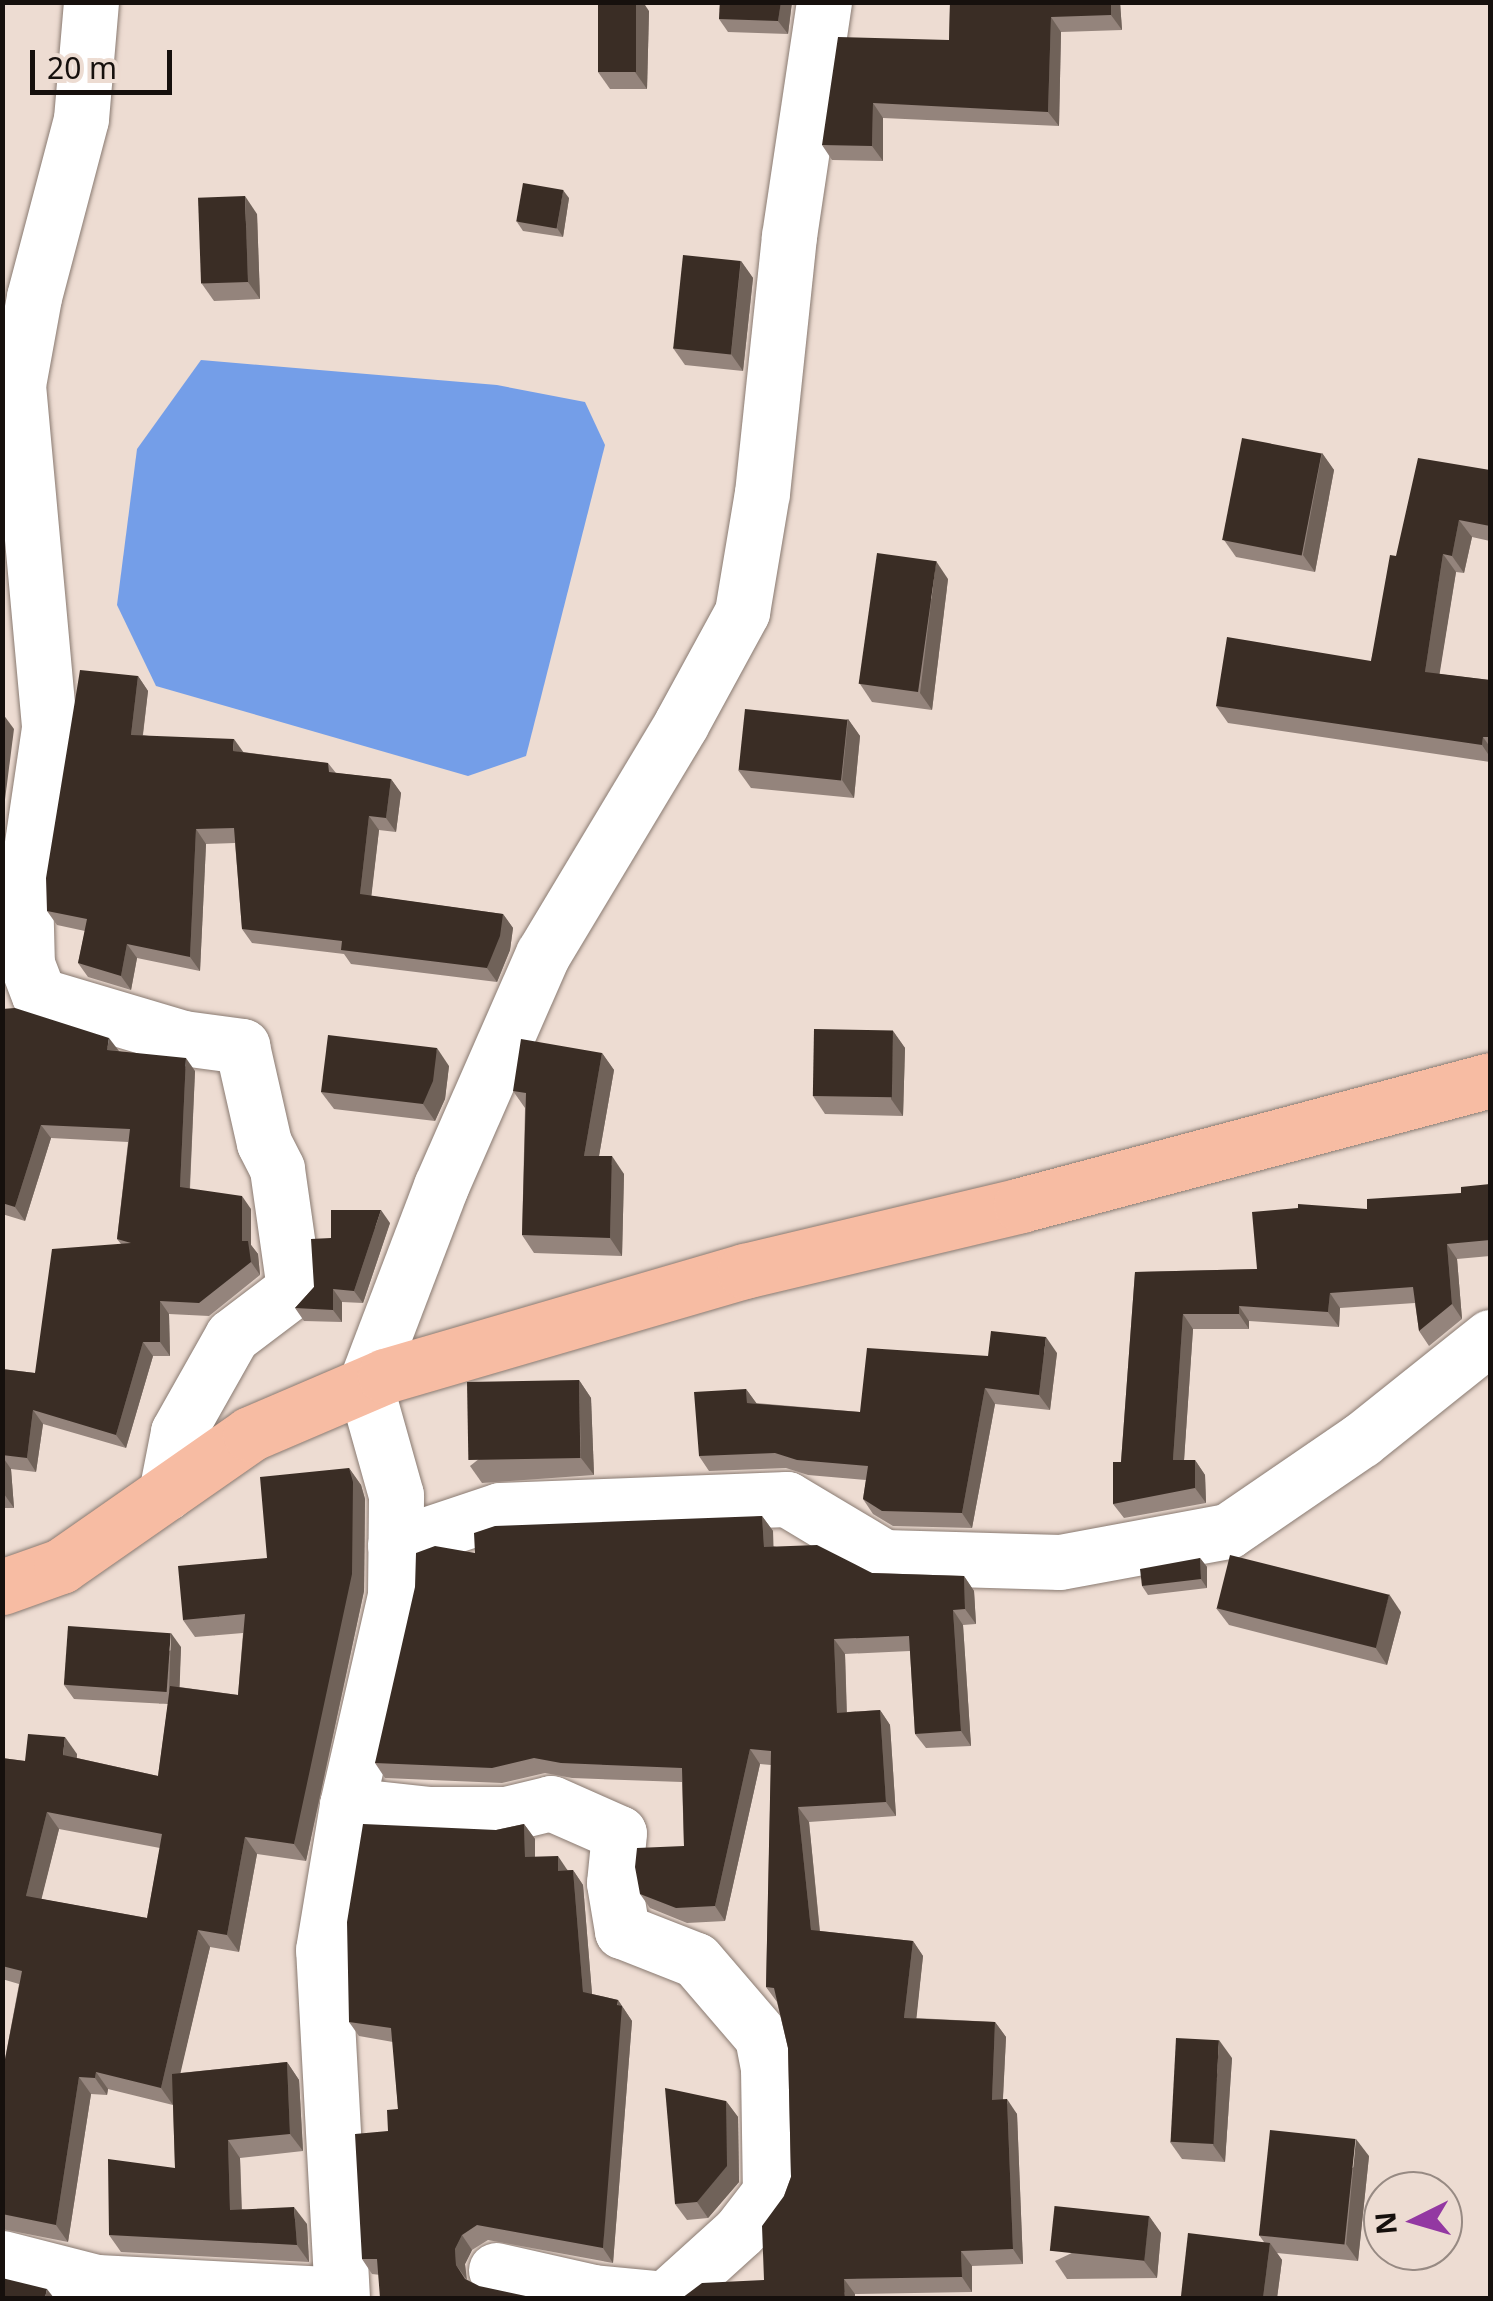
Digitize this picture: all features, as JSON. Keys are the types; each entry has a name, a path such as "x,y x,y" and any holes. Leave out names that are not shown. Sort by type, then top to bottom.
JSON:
{"main road":[{"path":"2,1587 60,1566 250,1434 365,1385 745,1270 1021,1204 1490,1080"}],"street":[{"path":"91,2 81,119 34,297 18,385 49,728 25,890 27,964 39,995 183,1038 242,1046 264,1143 277,1170 294,1289 232,1336 178,1432 166,1493"},
{"path":"2,2258 116,2291 342,2297 323,1950 347,1805 395,1595 396,1495 365,1385 441,1186 543,954 681,724 742,612 762,494 789,236 824,2"},
{"path":"396,1545 500,1510 788,1499 884,1557 1060,1562 1228,1531 1361,1440 1490,1337"},
{"path":"347,1805 428,1814 486,1814 551,1803 620,1833 614,1883 622,1931 696,1960 762,2037 768,2068 770,2192 740,2231 666,2298"},
{"path":"496,2270 593,2292 654,2298"}],"water":[{"path":"201,360 497,385 585,402 605,445 526,756 468,776 156,686 117,605 137,449"}],"building":[{"path":"598,2 636,2 636,72 598,72"},
{"path":"720,2 781,2 778,21 719,19"},
{"path":"950,2 1111,2 1111,15 1051,17 1048,112 873,103 872,146 822,145 838,37 949,40"},
{"path":"523,183 563,190 557,229 516,221"},
{"path":"245,196 248,282 201,284 198,198"},
{"path":"683,255 741,261 731,355 673,348"},
{"path":"1242,438 1322,453 1302,556 1222,540"},
{"path":"1418,458 1490,470 1490,526 1459,520 1452,556 1443,554 1425,672 1490,680 1490,737 1483,737 1482,745 1216,706 1227,637 1371,661 1390,555 1396,556"},
{"path":"877,553 936,561 918,692 859,684"},
{"path":"80,670 138,676 131,735 234,739 233,751 328,763 329,772 391,779 386,818 369,816 360,894 503,914 500,936 487,968 341,950 342,941 242,929 234,828 196,829 190,957 127,944 121,976 78,963 87,919 47,911 46,878"},
{"path":"745,709 847,720 841,780 739,770"},
{"path":"15,1008 109,1038 107,1050 186,1058 180,1187 242,1196 242,1241 248,1241 251,1262 199,1303 160,1301 160,1342 143,1342 116,1435 33,1410 27,1458 2,1455 2,1369 35,1373 52,1249 131,1243 117,1239 130,1129 41,1125 15,1207 2,1203 2,1009"},
{"path":"814,1029 893,1030 892,1097 813,1096"},
{"path":"328,1035 437,1048 433,1081 423,1104 321,1092"},
{"path":"521,1039 602,1053 584,1156 612,1156 610,1238 522,1235 526,1093 513,1091"},
{"path":"1490,1184 1490,1240 1447,1244 1452,1304 1419,1331 1413,1287 1330,1293 1328,1312 1239,1306 1239,1314 1183,1314 1173,1460 1195,1460 1195,1488 1113,1504 1113,1462 1121,1462 1135,1272 1257,1269 1252,1212 1298,1208 1298,1204 1367,1209 1367,1199 1461,1193 1461,1187"},
{"path":"331,1210 381,1210 354,1291 333,1289 333,1310 295,1308 314,1287 311,1239 331,1238"},
{"path":"991,1331 1046,1337 1039,1395 985,1388 962,1513 882,1511 863,1499 868,1466 797,1460 775,1453 699,1456 694,1392 746,1389 747,1403 860,1412 867,1348 988,1356"},
{"path":"579,1380 580,1458 468,1460 467,1382"},
{"path":"349,1468 353,1482 352,1574 294,1844 245,1837 227,1935 198,1930 161,2088 96,2072 95,2078 79,2077 56,2225 2,2214 2,2075 22,1971 2,1966 2,1758 25,1761 28,1734 65,1737 63,1755 158,1776 170,1686 238,1695 245,1614 183,1620 178,1566 267,1558 260,1477","holes":["47,1812 162,1834 147,1918 26,1896"]},
{"path":"762,1516 764,1547 817,1545 872,1573 964,1576 965,1609 953,1610 961,1731 915,1734 909,1636 834,1639 837,1713 880,1710 886,1802 798,1807 811,1930 913,1941 904,2018 995,2022 992,2100 1007,2099 1013,2249 961,2251 962,2277 844,2279 845,2298 682,2298 702,2283 764,2280 762,2226 784,2196 791,2177 788,2048 774,1988 766,1987 771,1751 750,1749 715,1906 676,1908 640,1894 635,1867 637,1848 684,1846 682,1768 561,1763 534,1758 492,1768 375,1763 415,1587 416,1553 435,1546 475,1553 474,1533 495,1526"},
{"path":"1230,1555 1389,1595 1376,1648 1217,1608"},
{"path":"1200,1558 1201,1579 1142,1586 1140,1569"},
{"path":"68,1626 171,1633 167,1692 64,1685"},
{"path":"363,1824 496,1830 524,1824 525,1857 558,1856 558,1871 573,1870 583,1992 618,2000 617,2005 622,2006 603,2248 477,2225 462,2235 455,2249 456,2265 465,2279 479,2286 535,2298 380,2298 377,2259 362,2259 355,2134 388,2131 387,2110 398,2109 391,2028 349,2022 347,1922"},
{"path":"1176,2038 1219,2040 1213,2144 1171,2142"},
{"path":"287,2062 290,2134 228,2140 230,2210 294,2207 297,2245 109,2235 108,2159 175,2168 172,2074"},
{"path":"665,2088 726,2101 727,2166 697,2202 675,2204"},
{"path":"1270,2130 1356,2139 1344,2244 1259,2235"},
{"path":"1055,2206 1149,2216 1144,2261 1050,2251"},
{"path":"1188,2233 1270,2243 1263,2298 1181,2296"},
{"path":"2,2278 47,2289 45,2298 2,2298"}]}
